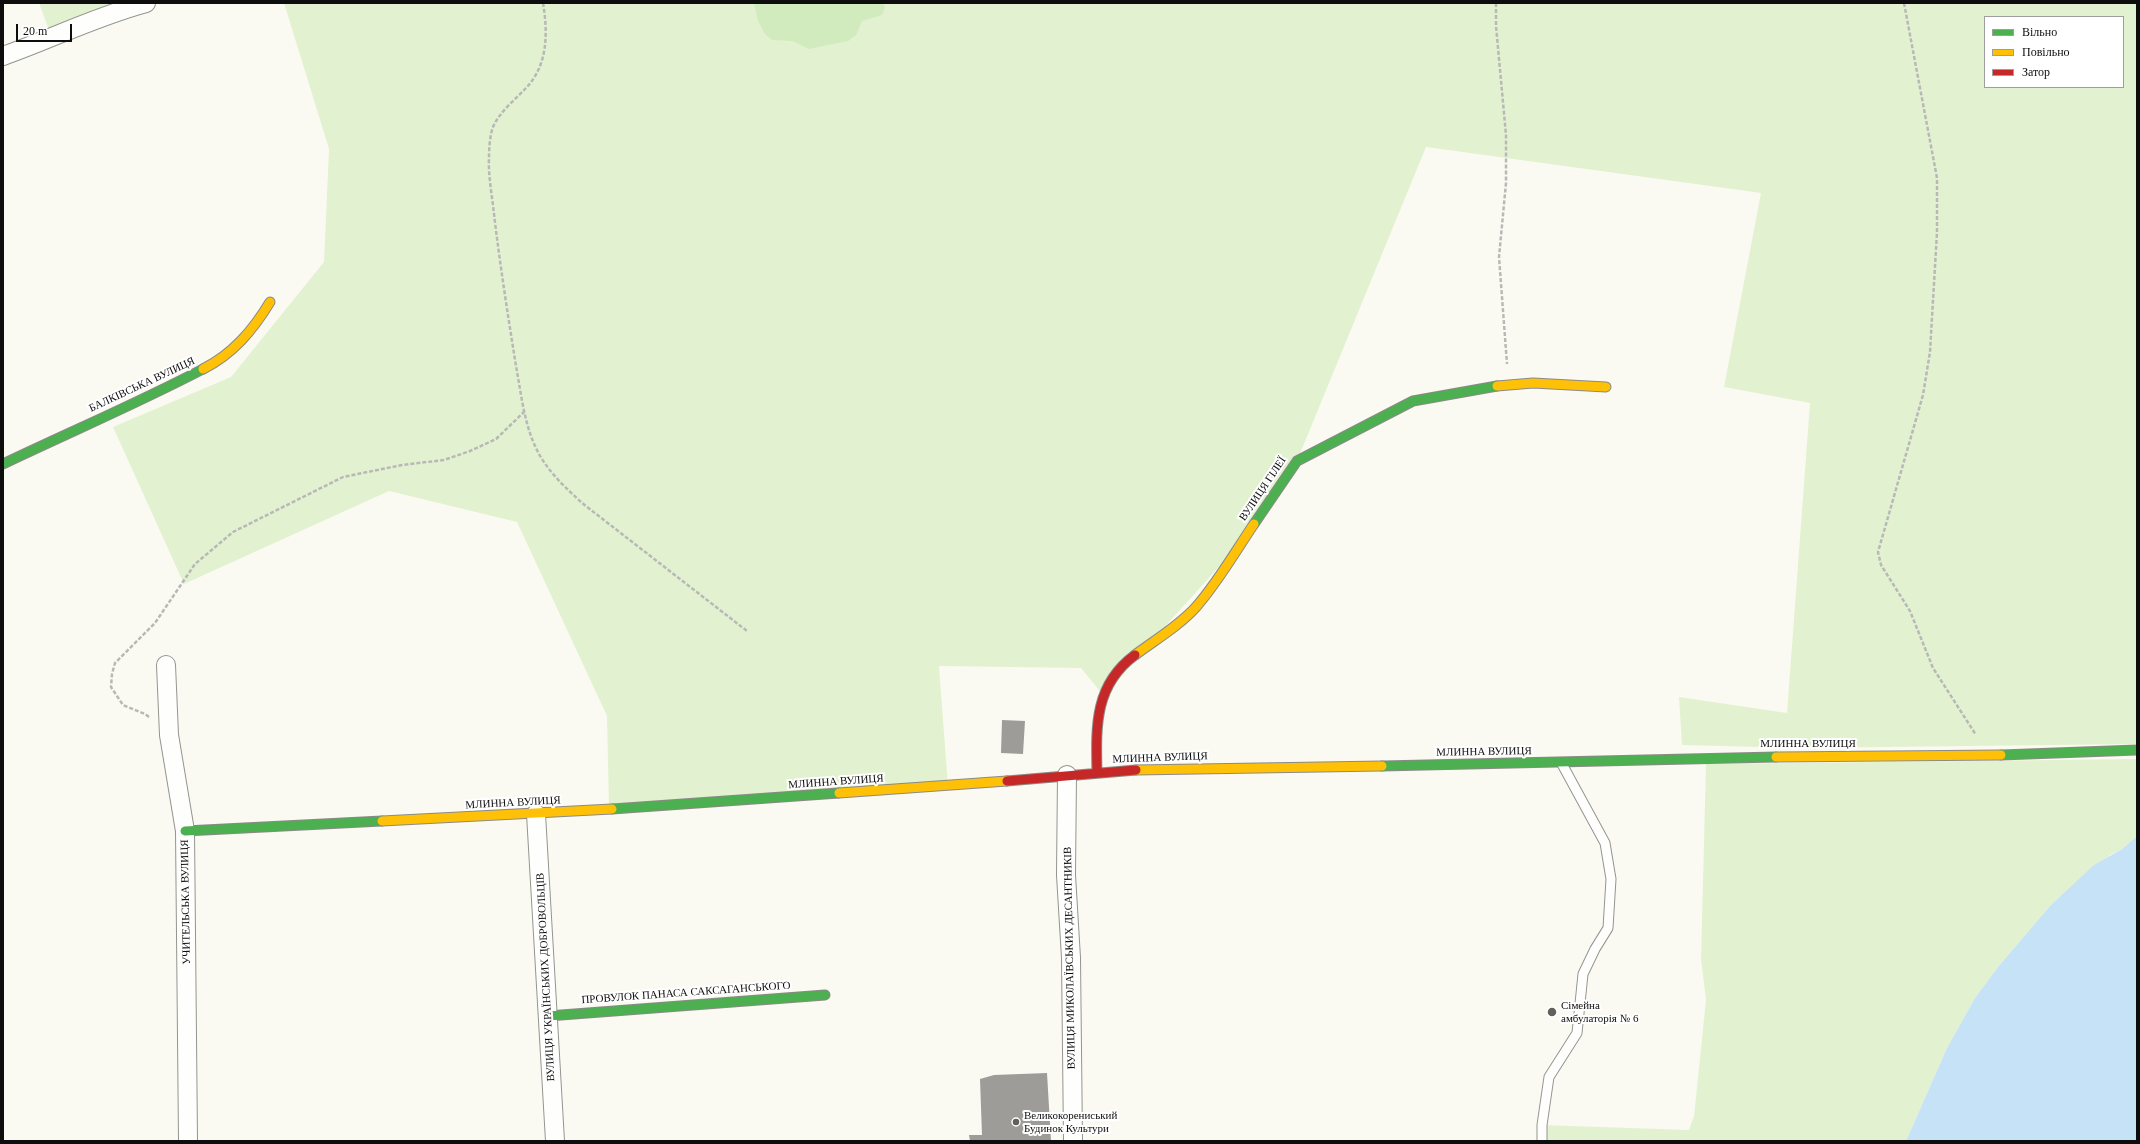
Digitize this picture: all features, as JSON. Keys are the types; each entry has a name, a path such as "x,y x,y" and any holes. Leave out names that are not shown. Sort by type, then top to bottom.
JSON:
{"street":[{"path":"3,56 122,10 146,3"},
{"name":"БАЛКІВСЬКА ВУЛИЦЯ","path":"3,464 97,419 147,398 222,360 256,325 270,302"},
{"name":"ВУЛИЦЯ ГІЛЕЇ","path":"1097,773 1096,733 1099,707 1106,689 1115,673 1124,663 1179,623 1195,608 1216,581 1297,461 1413,401 1505,385 1533,383 1606,387"},
{"name":"УЧИТЕЛЬСЬКА ВУЛИЦЯ","path":"166,665 169,735 185,831 188,1141"},
{"name":"МЛИННА ВУЛИЦЯ","path":"185,831 536,814 948,786 1127,770 1562,763 1706,757 1990,755 2137,750"},
{"name":"ВУЛИЦЯ МИКОЛАЇВСЬКИХ ДЕСАНТНИКІВ","path":"1067,775 1066,875 1071,958 1073,1141"},
{"name":"ВУЛИЦЯ УКРАЇНСЬКИХ ДОБРОВОЛЬЦІВ","path":"536,814 555,1141"},
{"name":"ПРОВУЛОК ПАНАСА САКСАГАНСЬКОГО","path":"548,1016 825,995"}],"lane":[{"path":"1542,1141 1542,1124 1549,1076 1577,1033 1583,974 1595,949 1608,928 1609,921 1611,879 1605,843 1562,763"}],"path":[{"path":"543,3 546,48 539,72 527,88 509,105 493,127 488,157 497,243 525,412 536,448 544,463 582,503 747,630"},
{"path":"1496,3 1496,26 1506,135 1506,182 1499,257 1501,310 1507,360 1505,385"},
{"path":"1904,3 1937,178 1937,232 1930,352 1923,395 1878,552 1881,565 1913,618 1933,668 1990,755"},
{"path":"169,735 145,714 123,705 111,687 112,674 115,663 155,623 195,564 233,532 343,478 402,465 444,460 470,451 496,439 525,412"}],"green space":[{"path":"39,3 120,3 52,38"},
{"path":"284,3 2137,3 2137,744 1802,748 1682,745 1679,697 1787,713 1810,403 1724,387 1761,193 1426,147 1297,461 1245,538 1103,695 1081,668 939,666 948,786 609,809 607,716 517,522 389,491 184,584 113,427 231,377 324,262 329,149"},
{"path":"754,3 883,3 885,8 882,15 862,21 856,35 848,41 809,49 792,41 772,40 765,34 758,21"},
{"path":"2137,759 2137,836 2122,849 2110,855 2050,906 1998,967 1975,998 1947,1048 1906,1141 1542,1141 1542,1125 1689,1130 1694,1116 1706,1000 1701,959 1706,764"}],"water":[{"path":"2137,836 2137,1141 1906,1141 1947,1048 1975,998 1998,967 2050,906 2094,865 2122,849"}],"building":[{"path":"1002,720 1025,721 1023,754 1001,753"},
{"path":"1047,1073 1051,1141 970,1141 969,1135 982,1135 980,1079 994,1075"}],"traffic: fast":[{"path":"3,464 129,406 203,369"},
{"path":"1254,524 1297,461 1413,401 1497,386"},
{"path":"2001,755 2137,750"},
{"path":"1382,766 1776,757"},
{"path":"612,809 839,793"},
{"path":"185,831 382,821"},
{"path":"548,1016 825,995"}],"traffic: slow":[{"path":"203,369 233,349 257,322 270,302"},
{"path":"1497,386 1533,383 1606,387"},
{"path":"1135,655 1175,627 1196,607 1219,577 1254,524"},
{"path":"1776,757 2001,755"},
{"path":"1136,770 1382,766"},
{"path":"839,793 1007,781"},
{"path":"382,821 612,809"}],"traffic: jam":[{"path":"1097,773 1097,739 1100,708 1105,693 1112,680 1122,667 1135,655"},
{"path":"1007,781 1136,770"}],"place":[{"name":"Сімейна амбулаторія № 6","path":"1552,1012"},
{"name":"Великокорениський Будинок Культури","path":"1016,1122"}]}
